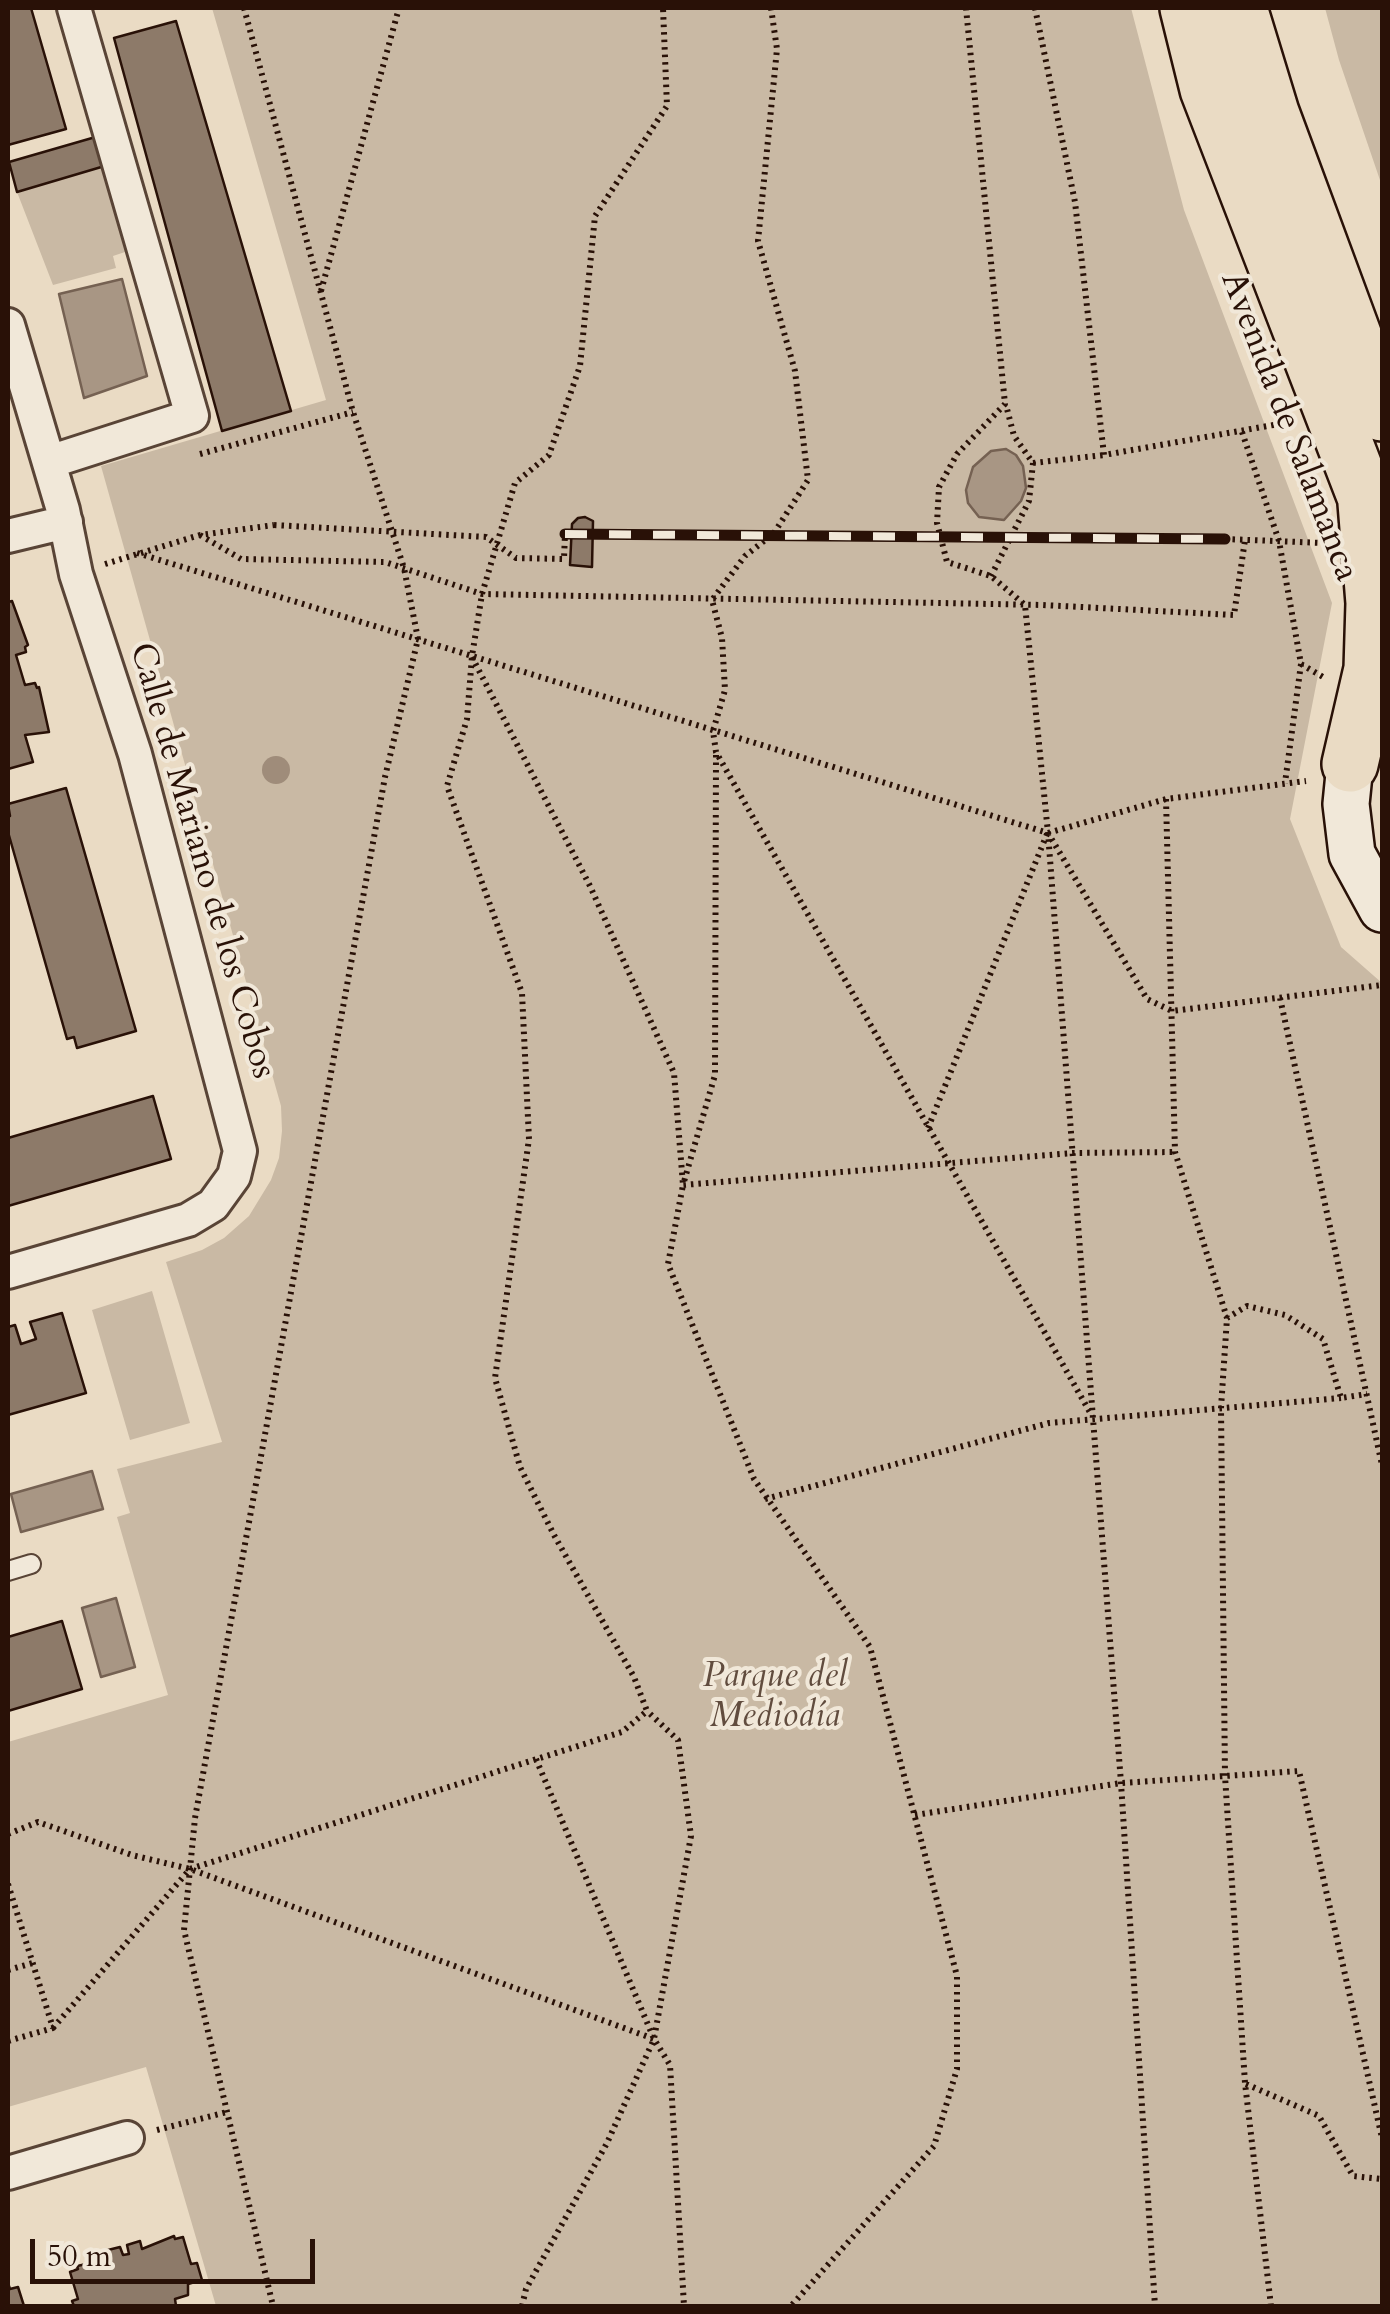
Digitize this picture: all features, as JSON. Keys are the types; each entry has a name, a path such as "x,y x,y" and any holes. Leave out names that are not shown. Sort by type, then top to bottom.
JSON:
{"highway":[{"name":"Avenida de Salamanca","path":"1188,8 1208,90 1374,521 1372,669 1328,772"},
{"path":"1239,8 1271,112 1382,413"}],"main road":[{"path":"1382,708 1328,772 1346,804 1352,854 1382,909"}],"street":[{"path":"49,462 192,416 74,8"},
{"name":"Calle de Mariano de los Cobos","path":"8,325 66,522 76,574 135,754 240,1151 234,1176 214,1205 188,1220 8,1272"},
{"path":"8,536 66,522"},
{"path":"8,2173 127,2138"}],"lane":[{"path":"8,1571 31,1564"}],"path":[{"path":"244,8 353,412 404,568 418,639 381,797 199,1798 184,1930 273,2306"},
{"path":"321,292 399,8"},
{"path":"522,2306 526,2289 607,2143 654,2038 691,1836 678,1740 647,1711 634,1677 554,1536 520,1468 495,1378 529,1138 522,993 447,786 468,719 472,656 482,594 515,483 549,456 580,366 595,216 667,106 662,8"},
{"path":"712,600 745,556 774,533 808,480 795,371 758,241 776,49 771,8"},
{"path":"966,8 1005,404 1014,436 1033,463 1030,501 992,576"},
{"path":"1035,8 1075,202 1104,455"},
{"path":"1005,404 956,454 939,487 936,523 947,562 992,576 1025,605 1048,832 1122,1783 1154,2306"},
{"path":"189,457 353,412"},
{"path":"1033,463 1104,455 1279,424"},
{"path":"1242,432 1279,541 1302,664 1285,784"},
{"path":"76,574 200,535 274,525 486,537 516,558 564,560 565,534"},
{"path":"200,535 241,558 386,562 482,594 1025,605 1234,615 1246,540"},
{"path":"1225,539 1324,543"},
{"path":"137,553 1048,832 1166,799 1285,784 1328,772"},
{"path":"712,600 722,638 726,690 713,731 715,1075 683,1185 668,1264 754,1479 870,1647 957,1976 956,2069 934,2146 791,2306"},
{"path":"472,656 590,886 674,1072 683,1185"},
{"path":"1302,664 1333,682"},
{"path":"716,752 1093,1418"},
{"path":"1166,799 1175,1152 1226,1318 1221,1408 1225,1776 1245,2083 1271,2306"},
{"path":"1048,832 1147,1000 1172,1012 1382,985"},
{"path":"928,1128 1048,832"},
{"path":"1280,998 1382,1465"},
{"path":"683,1185 1073,1152 1175,1152"},
{"path":"1226,1318 1247,1306 1285,1315 1323,1340 1341,1398"},
{"path":"765,1499 1049,1423 1367,1394"},
{"path":"8,2041 53,2028 190,1869 622,1732 647,1711"},
{"path":"536,1760 654,2038 670,2064 684,2306"},
{"path":"914,1816 1122,1783 1299,1771 1382,2138"},
{"path":"8,1834 38,1822 132,1856 190,1869 654,2038"},
{"path":"8,1889 53,2028"},
{"path":"8,1970 32,1963"},
{"path":"1245,2083 1319,2116 1353,2176 1382,2179"},
{"path":"127,2138 227,2112"}],"green space":[{"name":"Parque del Mediodía","path":"212,8 1131,8 1184,210 1332,603 1290,819 1341,947 1382,983 1382,2306 216,2306 146,2067 8,2107 8,1742 168,1695 117,1517 130,1513 117,1469 222,1442 166,1262 224,1238 249,1216 271,1180 282,1131 281,1106 101,466 326,400"},
{"path":"1325,8 1382,8 1382,186 1339,60"},
{"path":"108,165 131,250 113,256 116,268 53,285 17,192"},
{"path":"152,1291 190,1423 130,1440 92,1310"}],"shaded area":[{"path":"122,279 147,376 84,398 59,294"},
{"path":"1006,449 1023,466 1026,488 1021,501 1004,520 979,517 968,503 966,490 973,467 991,451"},
{"path":"92,1471 103,1509 21,1532 11,1494"},
{"path":"116,1598 135,1667 101,1677 82,1608"}],"building":[{"path":"8,8 31,8 66,129 8,145"},
{"path":"176,21 291,411 222,431 114,38"},
{"path":"99,136 108,165 17,192 9,162"},
{"path":"585,517 593,521 592,567 570,565 572,524"},
{"path":"12,601 28,645 26,652 16,655 25,685 35,683 39,687 49,732 25,735 33,762 8,769 8,602"},
{"path":"66,788 136,1031 77,1048 74,1037 67,1039 8,832 8,804"},
{"path":"153,1096 171,1159 8,1206 8,1138"},
{"path":"62,1313 86,1393 8,1415 8,1327 15,1325 21,1344 36,1339 30,1322"},
{"path":"62,1621 82,1689 8,1711 8,1637"},
{"path":"174,2236 183,2237 191,2264 197,2263 202,2280 188,2284 188,2295 175,2299 176,2306 74,2306 72,2301 78,2299 70,2272 77,2266 110,2259 108,2250 120,2247 123,2255 129,2254 127,2245 140,2241 142,2249"},
{"path":"9,2286 18,2287 24,2306 8,2306"}],"railway":[{"path":"565,534 1225,539"}]}
